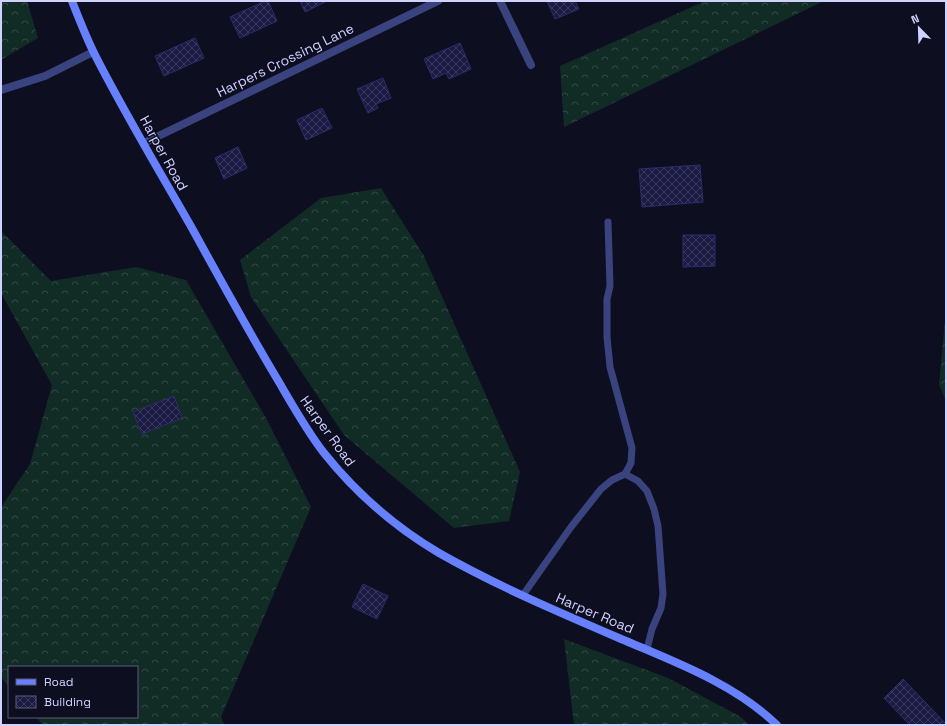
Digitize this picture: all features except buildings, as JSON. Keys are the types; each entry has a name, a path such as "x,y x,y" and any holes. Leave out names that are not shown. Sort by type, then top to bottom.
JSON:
{"street":[{"name":"Harper Road","path":"72,1 93,52 252,337 301,419 323,452 346,478 373,504 407,532 439,552 523,595 715,682 747,700 778,725"},
{"name":"Harpers Crossing Lane","path":"144,143 438,1"},
{"path":"500,1 531,65"},
{"path":"1,90 45,76 93,52"}],"lane":[{"path":"523,595 570,527 601,489 612,480 625,474 630,463 632,448 610,368 607,337 607,299 610,286 608,222"},
{"path":"625,474 638,481 647,491 654,509 658,526 663,594 661,608 652,630 647,650"}],"green space":[{"path":"1,1 27,1 38,38 1,60"},
{"path":"705,1 824,1 564,127 560,66"},
{"path":"381,188 424,256 520,472 509,521 454,528 344,435 251,297 240,260 321,198"},
{"path":"1,231 51,281 136,267 186,280 266,418 311,507 221,717 224,725 43,725 37,718 138,718 138,666 8,666 8,686 1,677 1,507 30,464 52,385 1,293"},
{"path":"946,310 946,402 939,384"},
{"path":"564,639 668,678 741,717 749,725 574,725"}]}
